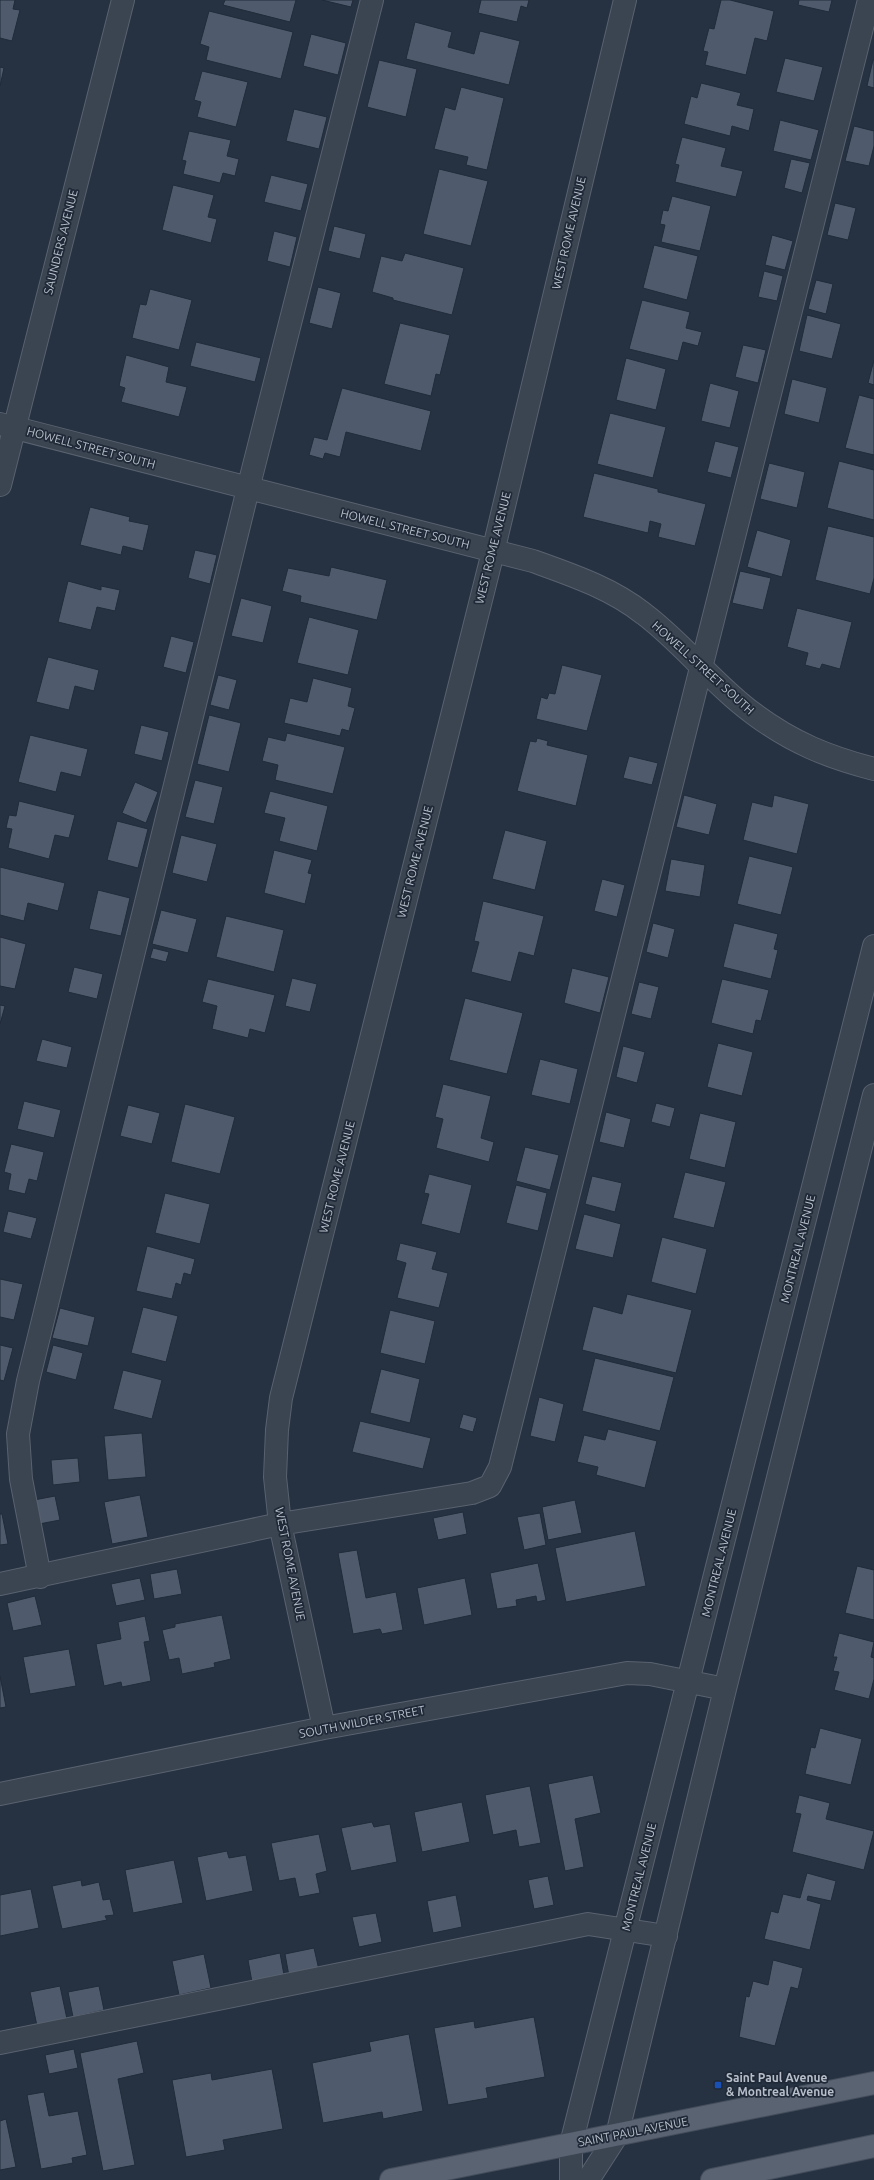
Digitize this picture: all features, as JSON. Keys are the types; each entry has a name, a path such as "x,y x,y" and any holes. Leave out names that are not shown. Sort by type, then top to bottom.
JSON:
{"main road":[{"name":"SAINT PAUL AVENUE","path":"391,2180 874,2083"},
{"path":"712,2180 874,2146"}],"street":[{"name":"SAUNDERS AVENUE","path":"0,485 7,426 123,0"},
{"path":"40,1577 21,1479 18,1434 28,1381 248,489 372,0"},
{"name":"WEST ROME AVENUE","path":"324,1728 280,1524 276,1477 277,1430 281,1398 493,552 625,0"},
{"path":"0,1584 40,1577 280,1524 472,1494 490,1486 500,1467 869,0"},
{"name":"HOWELL STREET SOUTH","path":"7,426 493,552 533,561 591,582 644,614 753,714 792,740 836,759 874,769"},
{"name":"MONTREAL AVENUE","path":"570,2180 572,2144 874,946"},
{"path":"588,2180 617,2135 725,1689 874,1095"},
{"name":"SOUTH WILDER STREET","path":"0,1794 324,1728 627,1673 650,1674 725,1689"},
{"path":"0,2042 588,1924 626,1928 666,1936"}],"building":[{"path":"0,0 15,0 13,9 20,10 12,41 0,38"},
{"path":"225,0 296,0 290,22 223,5"},
{"path":"322,0 353,0 351,7"},
{"path":"481,0 529,0 527,8 521,6 517,22 478,13"},
{"path":"721,0 730,0 774,11 767,41 755,38 746,75 705,65 708,52 703,51 709,28 714,29"},
{"path":"799,0 832,0 829,12 798,5"},
{"path":"209,11 293,32 281,79 206,60 209,47 200,44"},
{"path":"415,22 452,32 448,47 474,54 480,31 520,41 509,85 406,59"},
{"path":"311,34 346,43 338,75 303,66"},
{"path":"785,58 823,67 814,101 776,92"},
{"path":"379,60 417,69 406,117 367,107"},
{"path":"874,60 874,88 867,86"},
{"path":"0,67 4,68 0,86"},
{"path":"202,71 248,82 236,127 197,117 201,102 194,100"},
{"path":"701,83 741,93 737,105 754,109 749,131 732,126 730,136 684,124 691,96 697,98"},
{"path":"461,87 504,98 487,170 466,165 468,157 434,149 445,107 455,110"},
{"path":"294,109 327,117 319,149 286,141"},
{"path":"780,120 819,130 811,160 773,151"},
{"path":"854,126 874,131 874,146 869,166 845,161"},
{"path":"189,131 231,140 227,156 239,159 235,176 223,173 220,183 183,174 186,161 182,160"},
{"path":"682,137 726,148 721,166 743,171 736,197 675,182 679,165 675,164"},
{"path":"791,159 810,163 802,193 784,188"},
{"path":"439,169 488,181 471,246 423,234"},
{"path":"271,175 308,184 301,211 264,202"},
{"path":"173,185 214,195 208,217 217,219 211,243 162,230"},
{"path":"672,196 711,206 700,251 661,242 665,225 660,224 663,210 668,211"},
{"path":"835,203 856,208 848,240 827,235"},
{"path":"334,226 366,234 360,259 328,251"},
{"path":"274,231 297,237 290,267 267,261"},
{"path":"772,235 793,241 785,270 765,265"},
{"path":"654,245 698,256 687,300 643,288"},
{"path":"405,253 464,268 452,315 393,300 393,298 372,292 381,256 402,261"},
{"path":"764,271 783,276 777,301 758,297"},
{"path":"816,280 833,284 826,314 808,309"},
{"path":"318,287 341,293 332,329 309,323"},
{"path":"150,289 192,300 179,350 132,338 140,304 146,305"},
{"path":"642,300 690,312 686,328 702,332 698,346 683,342 678,361 629,349"},
{"path":"807,315 841,324 832,359 799,351"},
{"path":"400,323 450,335 440,375 436,374 431,396 384,384"},
{"path":"196,342 261,358 255,382 190,366"},
{"path":"743,345 766,350 758,383 735,377"},
{"path":"126,355 169,367 166,382 187,387 179,417 121,402 125,388 119,386"},
{"path":"626,358 666,369 656,410 616,400"},
{"path":"874,360 874,385 868,383"},
{"path":"792,379 827,388 819,423 784,414"},
{"path":"710,383 739,391 730,428 701,421"},
{"path":"342,388 431,411 421,451 346,432 340,457 325,453 323,459 309,455 314,437 327,440"},
{"path":"859,395 874,399 874,455 845,448"},
{"path":"610,413 666,427 653,478 597,464"},
{"path":"715,441 739,447 731,478 707,472"},
{"path":"839,461 874,470 874,520 827,508"},
{"path":"769,463 805,472 797,508 760,499"},
{"path":"594,473 658,489 658,492 706,504 695,546 658,537 661,524 650,521 648,533 583,517"},
{"path":"90,507 130,517 129,521 149,525 143,551 123,546 121,555 80,545"},
{"path":"828,526 874,537 874,578 870,594 815,580"},
{"path":"757,530 791,540 782,577 747,567"},
{"path":"195,550 217,555 210,584 188,578"},
{"path":"331,567 387,580 377,620 300,602 301,596 282,591 288,568 329,576"},
{"path":"740,571 771,578 763,610 732,603"},
{"path":"68,581 101,590 101,586 120,590 115,611 97,607 91,630 58,622"},
{"path":"241,598 272,606 263,643 231,636"},
{"path":"797,608 852,622 840,669 822,664 820,669 805,665 808,653 787,647"},
{"path":"309,617 359,630 348,675 297,663"},
{"path":"171,636 194,642 186,673 163,667"},
{"path":"48,657 99,670 94,691 75,686 69,710 36,702"},
{"path":"562,665 602,675 587,731 536,719 541,697 547,699 549,693 555,694"},
{"path":"218,675 237,680 229,710 210,705"},
{"path":"313,678 352,688 348,706 355,708 349,731 342,729 340,736 284,723 290,698 307,702"},
{"path":"209,715 241,723 229,772 197,764"},
{"path":"141,725 169,732 162,761 134,754"},
{"path":"287,733 345,747 333,794 275,780 278,765 262,761 268,737 285,741"},
{"path":"30,735 88,749 81,777 61,772 56,792 18,782"},
{"path":"537,738 548,741 547,745 588,755 576,806 517,791 530,741 536,742"},
{"path":"629,756 658,763 652,785 623,778"},
{"path":"195,780 223,787 214,824 185,817"},
{"path":"135,782 158,792 146,823 122,813"},
{"path":"270,791 328,806 317,851 279,841 285,818 264,813"},
{"path":"684,795 717,804 709,835 676,827"},
{"path":"774,795 809,804 797,854 743,840 752,802 772,807"},
{"path":"19,801 75,815 69,838 55,835 49,859 8,848 12,829 6,828 9,815 16,816"},
{"path":"117,821 148,829 138,868 107,860"},
{"path":"505,830 547,841 535,890 492,879"},
{"path":"181,835 217,844 207,882 172,873"},
{"path":"274,850 312,860 308,873 312,874 305,904 264,893"},
{"path":"749,856 793,867 781,915 737,904"},
{"path":"671,859 705,865 700,897 665,891"},
{"path":"0,867 65,883 58,911 28,903 24,921 0,915"},
{"path":"602,879 625,885 617,917 594,911"},
{"path":"98,890 130,898 121,936 89,929"},
{"path":"483,901 544,916 534,956 519,952 511,982 471,972 479,942 474,941"},
{"path":"161,910 197,919 188,953 152,944"},
{"path":"226,916 284,930 274,972 216,957"},
{"path":"653,923 675,929 668,958 646,952"},
{"path":"734,923 778,934 774,949 778,950 771,979 723,967"},
{"path":"0,937 26,944 15,989 0,986"},
{"path":"153,948 169,952 166,962 150,958"},
{"path":"74,967 103,974 97,999 68,992"},
{"path":"572,968 609,977 600,1013 564,1003"},
{"path":"292,978 317,984 310,1012 285,1006"},
{"path":"208,979 275,995 265,1033 250,1029 248,1038 212,1029 217,1006 202,1002"},
{"path":"722,979 769,990 761,1021 756,1020 753,1034 711,1023"},
{"path":"639,982 659,987 651,1019 631,1014"},
{"path":"465,998 523,1013 507,1074 449,1060"},
{"path":"0,1005 5,1006 0,1024"},
{"path":"42,1039 72,1047 67,1068 36,1061"},
{"path":"718,1043 753,1052 742,1096 707,1087"},
{"path":"623,1046 645,1052 637,1083 616,1077"},
{"path":"540,1059 578,1069 570,1104 531,1095"},
{"path":"443,1084 491,1096 481,1138 494,1142 489,1162 436,1148 443,1119 435,1117"},
{"path":"24,1101 61,1110 54,1138 17,1129"},
{"path":"656,1103 675,1108 670,1127 651,1122"},
{"path":"185,1104 235,1117 220,1174 171,1162"},
{"path":"128,1105 160,1113 152,1144 120,1136"},
{"path":"606,1112 631,1119 624,1148 599,1142"},
{"path":"700,1113 736,1122 725,1168 689,1159"},
{"path":"11,1144 44,1152 37,1181 29,1179 25,1194 8,1190 11,1174 4,1172"},
{"path":"525,1147 559,1155 550,1190 516,1181"},
{"path":"685,1172 726,1182 714,1228 673,1218"},
{"path":"429,1174 472,1185 460,1234 421,1224 429,1194 424,1193"},
{"path":"592,1176 622,1183 615,1212 585,1204"},
{"path":"516,1185 547,1193 538,1231 506,1223"},
{"path":"165,1193 210,1204 200,1244 155,1233"},
{"path":"8,1211 37,1218 31,1239 3,1232"},
{"path":"584,1214 621,1224 613,1258 575,1249"},
{"path":"662,1237 707,1249 696,1294 651,1282"},
{"path":"400,1243 437,1252 432,1269 448,1273 439,1308 397,1298 406,1263 396,1260"},
{"path":"147,1246 195,1259 191,1275 184,1273 181,1285 176,1283 172,1299 136,1291"},
{"path":"0,1279 23,1284 14,1320 0,1317"},
{"path":"627,1294 692,1310 676,1373 582,1350 593,1306 622,1314"},
{"path":"143,1307 178,1316 166,1362 131,1353"},
{"path":"60,1308 95,1317 88,1346 52,1338"},
{"path":"390,1310 435,1321 425,1364 380,1353"},
{"path":"0,1345 13,1348 4,1381 0,1380"},
{"path":"53,1345 83,1353 76,1380 46,1372"},
{"path":"595,1358 674,1377 660,1431 582,1411"},
{"path":"381,1369 420,1379 410,1423 370,1413"},
{"path":"123,1370 162,1380 152,1419 113,1409"},
{"path":"539,1397 564,1404 555,1442 530,1436"},
{"path":"463,1414 477,1418 473,1432 459,1428"},
{"path":"360,1421 431,1438 423,1469 352,1452"},
{"path":"608,1429 657,1441 645,1488 596,1475 598,1467 577,1462 584,1435 605,1440"},
{"path":"142,1433 146,1477 108,1480 104,1436"},
{"path":"78,1458 80,1482 53,1485 51,1460"},
{"path":"140,1495 148,1537 112,1544 104,1502"},
{"path":"55,1496 60,1520 39,1524 34,1500"},
{"path":"575,1500 582,1533 548,1540 542,1507"},
{"path":"463,1512 467,1534 438,1540 433,1518"},
{"path":"540,1513 546,1545 524,1550 517,1517"},
{"path":"0,1514 2,1514 8,1544 0,1545"},
{"path":"635,1531 646,1586 566,1602 555,1548"},
{"path":"357,1550 366,1598 396,1592 403,1630 382,1634 380,1629 353,1634 338,1553"},
{"path":"538,1563 546,1600 537,1602 536,1596 516,1600 517,1606 497,1609 490,1573"},
{"path":"857,1566 874,1570 874,1620 845,1613"},
{"path":"177,1569 182,1594 154,1599 150,1574"},
{"path":"140,1578 145,1600 116,1606 111,1584"},
{"path":"465,1578 472,1615 424,1625 417,1588"},
{"path":"35,1596 42,1625 13,1631 7,1603"},
{"path":"222,1615 231,1659 214,1663 215,1667 182,1674 179,1658 169,1660 162,1630 175,1627 175,1624"},
{"path":"145,1616 150,1641 144,1642 151,1681 122,1687 121,1682 104,1686 96,1644 121,1639 118,1622"},
{"path":"839,1633 874,1642 871,1657 874,1658 874,1679 869,1699 834,1690 839,1672 833,1671 837,1657 833,1657"},
{"path":"69,1649 76,1686 30,1694 23,1657"},
{"path":"0,1676 6,1707 0,1708"},
{"path":"820,1728 862,1739 851,1785 805,1774 811,1747 815,1748"},
{"path":"593,1775 601,1813 575,1819 584,1867 565,1871 548,1784"},
{"path":"530,1786 541,1843 519,1847 516,1830 493,1835 485,1795"},
{"path":"799,1795 830,1803 826,1819 874,1831 864,1870 792,1852 801,1814 795,1813"},
{"path":"462,1802 470,1842 422,1852 414,1812"},
{"path":"372,1822 374,1827 390,1824 397,1862 351,1871 341,1828"},
{"path":"319,1834 327,1871 316,1874 320,1893 299,1897 295,1878 279,1881 271,1843"},
{"path":"227,1851 229,1858 246,1855 253,1891 206,1901 197,1857"},
{"path":"174,1860 183,1903 133,1913 125,1870"},
{"path":"807,1873 836,1881 831,1901 808,1896 807,1900 821,1904 810,1950 764,1939 771,1911 778,1913 783,1894 800,1898"},
{"path":"548,1876 554,1905 534,1909 528,1880"},
{"path":"81,1880 82,1886 99,1882 103,1900 110,1899 114,1915 105,1916 107,1920 62,1929 52,1886"},
{"path":"31,1889 39,1928 0,1936 0,1895"},
{"path":"456,1895 462,1927 433,1933 427,1901"},
{"path":"376,1913 382,1942 359,1947 352,1917"},
{"path":"314,1948 319,1970 289,1976 285,1954"},
{"path":"280,1953 284,1975 252,1982 248,1960"},
{"path":"204,1954 211,1988 179,1995 172,1961"},
{"path":"773,1960 803,1968 798,1989 791,1987 775,2046 739,2037 746,1996 749,1997 753,1981 768,1985"},
{"path":"60,1986 67,2019 37,2026 30,1992"},
{"path":"99,1986 104,2010 73,2017 68,1992"},
{"path":"534,2017 545,2077 486,2088 488,2098 448,2105 434,2028 474,2021 475,2028"},
{"path":"409,2034 423,2111 383,2119 382,2112 323,2123 312,2063 371,2051 369,2042"},
{"path":"137,2041 144,2073 118,2079 135,2165 103,2171 80,2053"},
{"path":"74,2049 78,2068 49,2074 45,2055"},
{"path":"272,2069 283,2129 223,2140 225,2150 186,2157 172,2080 211,2073 212,2080"},
{"path":"44,2092 49,2116 78,2111 87,2155 72,2158 73,2163 41,2169 27,2095"},
{"path":"6,2119 16,2167 0,2170 0,2121"}],"place":[{"name":"Saint Paul Avenue & Montreal Avenue","path":"718,2085"}]}
